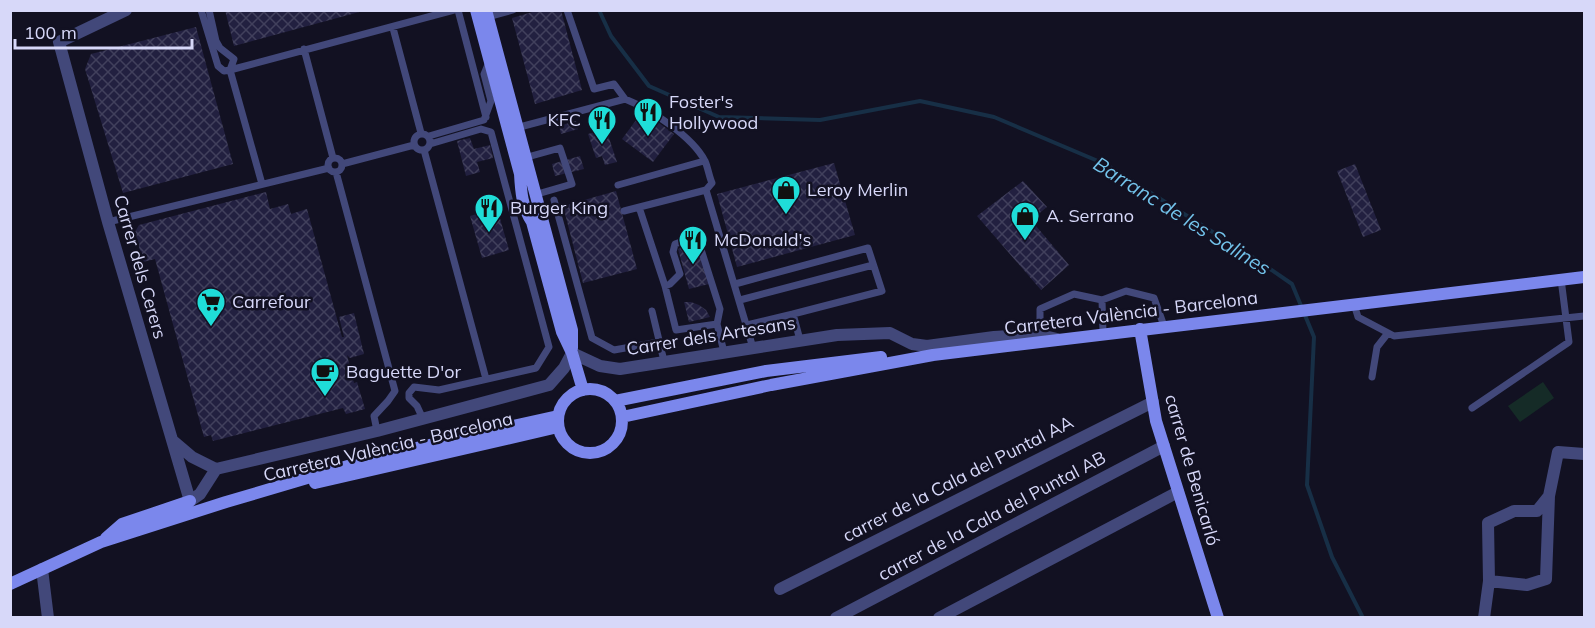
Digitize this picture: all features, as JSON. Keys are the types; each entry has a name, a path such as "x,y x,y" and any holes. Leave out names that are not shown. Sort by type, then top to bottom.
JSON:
{"main road":[{"path":"476,10 520,174 521,196 526,213 532,222 562,332 573,353 583,390"},
{"path":"487,14 516,129 572,330 573,353"},
{"name":"Carretera València - Barcelona","path":"622,417 771,385 933,355 1584,277"},
{"name":"carrer de Benicarló","path":"1140,329 1153,402 1164,446 1218,618"},
{"name":"Carretera València - Barcelona","path":"615,401 795,367 916,354 933,355"},
{"path":"583,390 599,390 615,401 622,417 620,433 615,442 607,449 587,454 568,446 561,437 558,421 561,406 568,397 583,390"},
{"name":"Carretera València - Barcelona","path":"10,584 101,542 385,454 558,421"},
{"path":"101,542 122,524 190,501"}],"street":[{"name":"Carrer dels Cerers","path":"126,10 59,42 108,222 190,501"},
{"path":"520,174 526,197 535,199"},
{"name":"Carrer dels Artesans","path":"573,353 600,366 620,369 837,334 890,333 912,344 927,346 994,336 1040,335 1058,339"},
{"path":"172,440 192,457 216,469 377,431 549,385 573,353"},
{"name":"carrer de la Cala del Puntal AA","path":"780,589 1153,402"},
{"name":"carrer de la Cala del Puntal AB","path":"836,618 1164,446"},
{"path":"1489,581 1527,585 1546,579 1549,496 1558,452 1584,454"},
{"path":"190,501 200,494 216,469"},
{"path":"939,618 1178,492"},
{"path":"1484,618 1489,581 1488,522 1514,511 1537,512 1549,496"},
{"path":"42,569 48,618"}],"lane":[{"path":"201,10 218,66 224,71 456,10 486,117"},
{"path":"209,10 216,41 220,48 234,59 230,69 262,184"},
{"path":"487,14 513,10"},
{"path":"567,10 594,89 614,84 625,99 642,106 687,140 704,160 712,183 706,190 624,211"},
{"path":"393,28 426,141 486,379"},
{"path":"304,50 333,158 329,168"},
{"path":"414,145 417,149 426,141 484,120 490,101 484,74 489,62"},
{"path":"516,129 625,99"},
{"path":"414,145 415,137 426,141 481,129 491,132 549,347 536,368 439,390 414,387 409,393 409,398 417,406 423,419"},
{"path":"342,164 414,145"},
{"path":"524,158 560,148 572,184 535,199"},
{"path":"333,158 340,160 342,164"},
{"path":"618,185 704,160"},
{"path":"336,172 340,170 342,164"},
{"path":"108,222 329,168 336,172"},
{"path":"336,172 396,391 374,416 377,431"},
{"path":"706,190 753,348"},
{"path":"554,200 592,338 614,350 659,342"},
{"path":"639,207 665,286 676,330 717,324"},
{"path":"665,286 680,274 673,252 675,244 689,239 698,240 720,309 717,324 724,352"},
{"path":"735,284 868,248 882,291 747,325"},
{"path":"740,300 873,265"},
{"path":"1472,408 1569,342 1561,279"},
{"path":"1040,335 1040,309 1074,294 1102,300 1126,291 1154,298 1164,326"},
{"path":"1102,300 1103,333"},
{"path":"1354,304 1358,317 1394,336 1584,316"},
{"path":"652,311 664,361"},
{"path":"793,314 800,340"},
{"path":"1372,377 1377,347 1388,333"}],"green space":[{"path":"1543,382 1554,398 1520,422 1508,406"}],"building":[{"path":"225,10 363,10 363,11 234,46"},
{"path":"539,10 561,10 582,90 535,104 512,18"},
{"path":"196,27 233,164 123,193 85,69 91,54"},
{"name":"Foster's Hollywood","path":"643,111 674,134 653,162 622,139"},
{"path":"576,121 578,129 561,134 559,126"},
{"name":"KFC","path":"606,129 617,162 605,165 602,156 596,158 588,134"},
{"path":"470,138 474,149 490,145 493,158 477,162 480,172 466,176 457,141"},
{"path":"580,156 584,169 555,176 552,164"},
{"name":"Leroy Merlin","path":"834,163 855,235 737,267 717,194"},
{"path":"1355,164 1381,230 1363,237 1337,171"},
{"name":"A. Serrano","path":"1023,181 1047,207 1031,220 1069,265 1041,290 977,216"},
{"path":"616,191 637,269 583,283 563,206"},
{"path":"266,192 270,209 288,204 291,214 307,209 342,337 344,337 339,317 354,313 364,354 350,358 347,355 354,383 357,382 365,409 346,414 343,408 213,441 211,435 204,437 155,259 143,262 135,232 139,225"},
{"name":"Burger King","path":"497,208 509,250 482,258 470,216"},
{"name":"McDonald's","path":"697,243 709,284 689,289 678,249"},
{"path":"684,302 699,305 710,317 689,322"}],"waterway":[{"name":"Barranc de les Salines","path":"599,10 611,36 649,86 719,117 820,120 920,101 994,117 1105,164 1292,284 1314,337 1307,485 1332,557 1363,618"}],"place":[{"name":"Foster's Hollywood","path":"648,138"},
{"name":"KFC","path":"602,146"},
{"name":"Leroy Merlin","path":"786,216"},
{"name":"Burger King","path":"489,234"},
{"name":"A. Serrano","path":"1025,242"},
{"name":"McDonald's","path":"693,266"},
{"name":"Carrefour","path":"211,328"},
{"name":"Baguette D'or","path":"325,398"}]}
